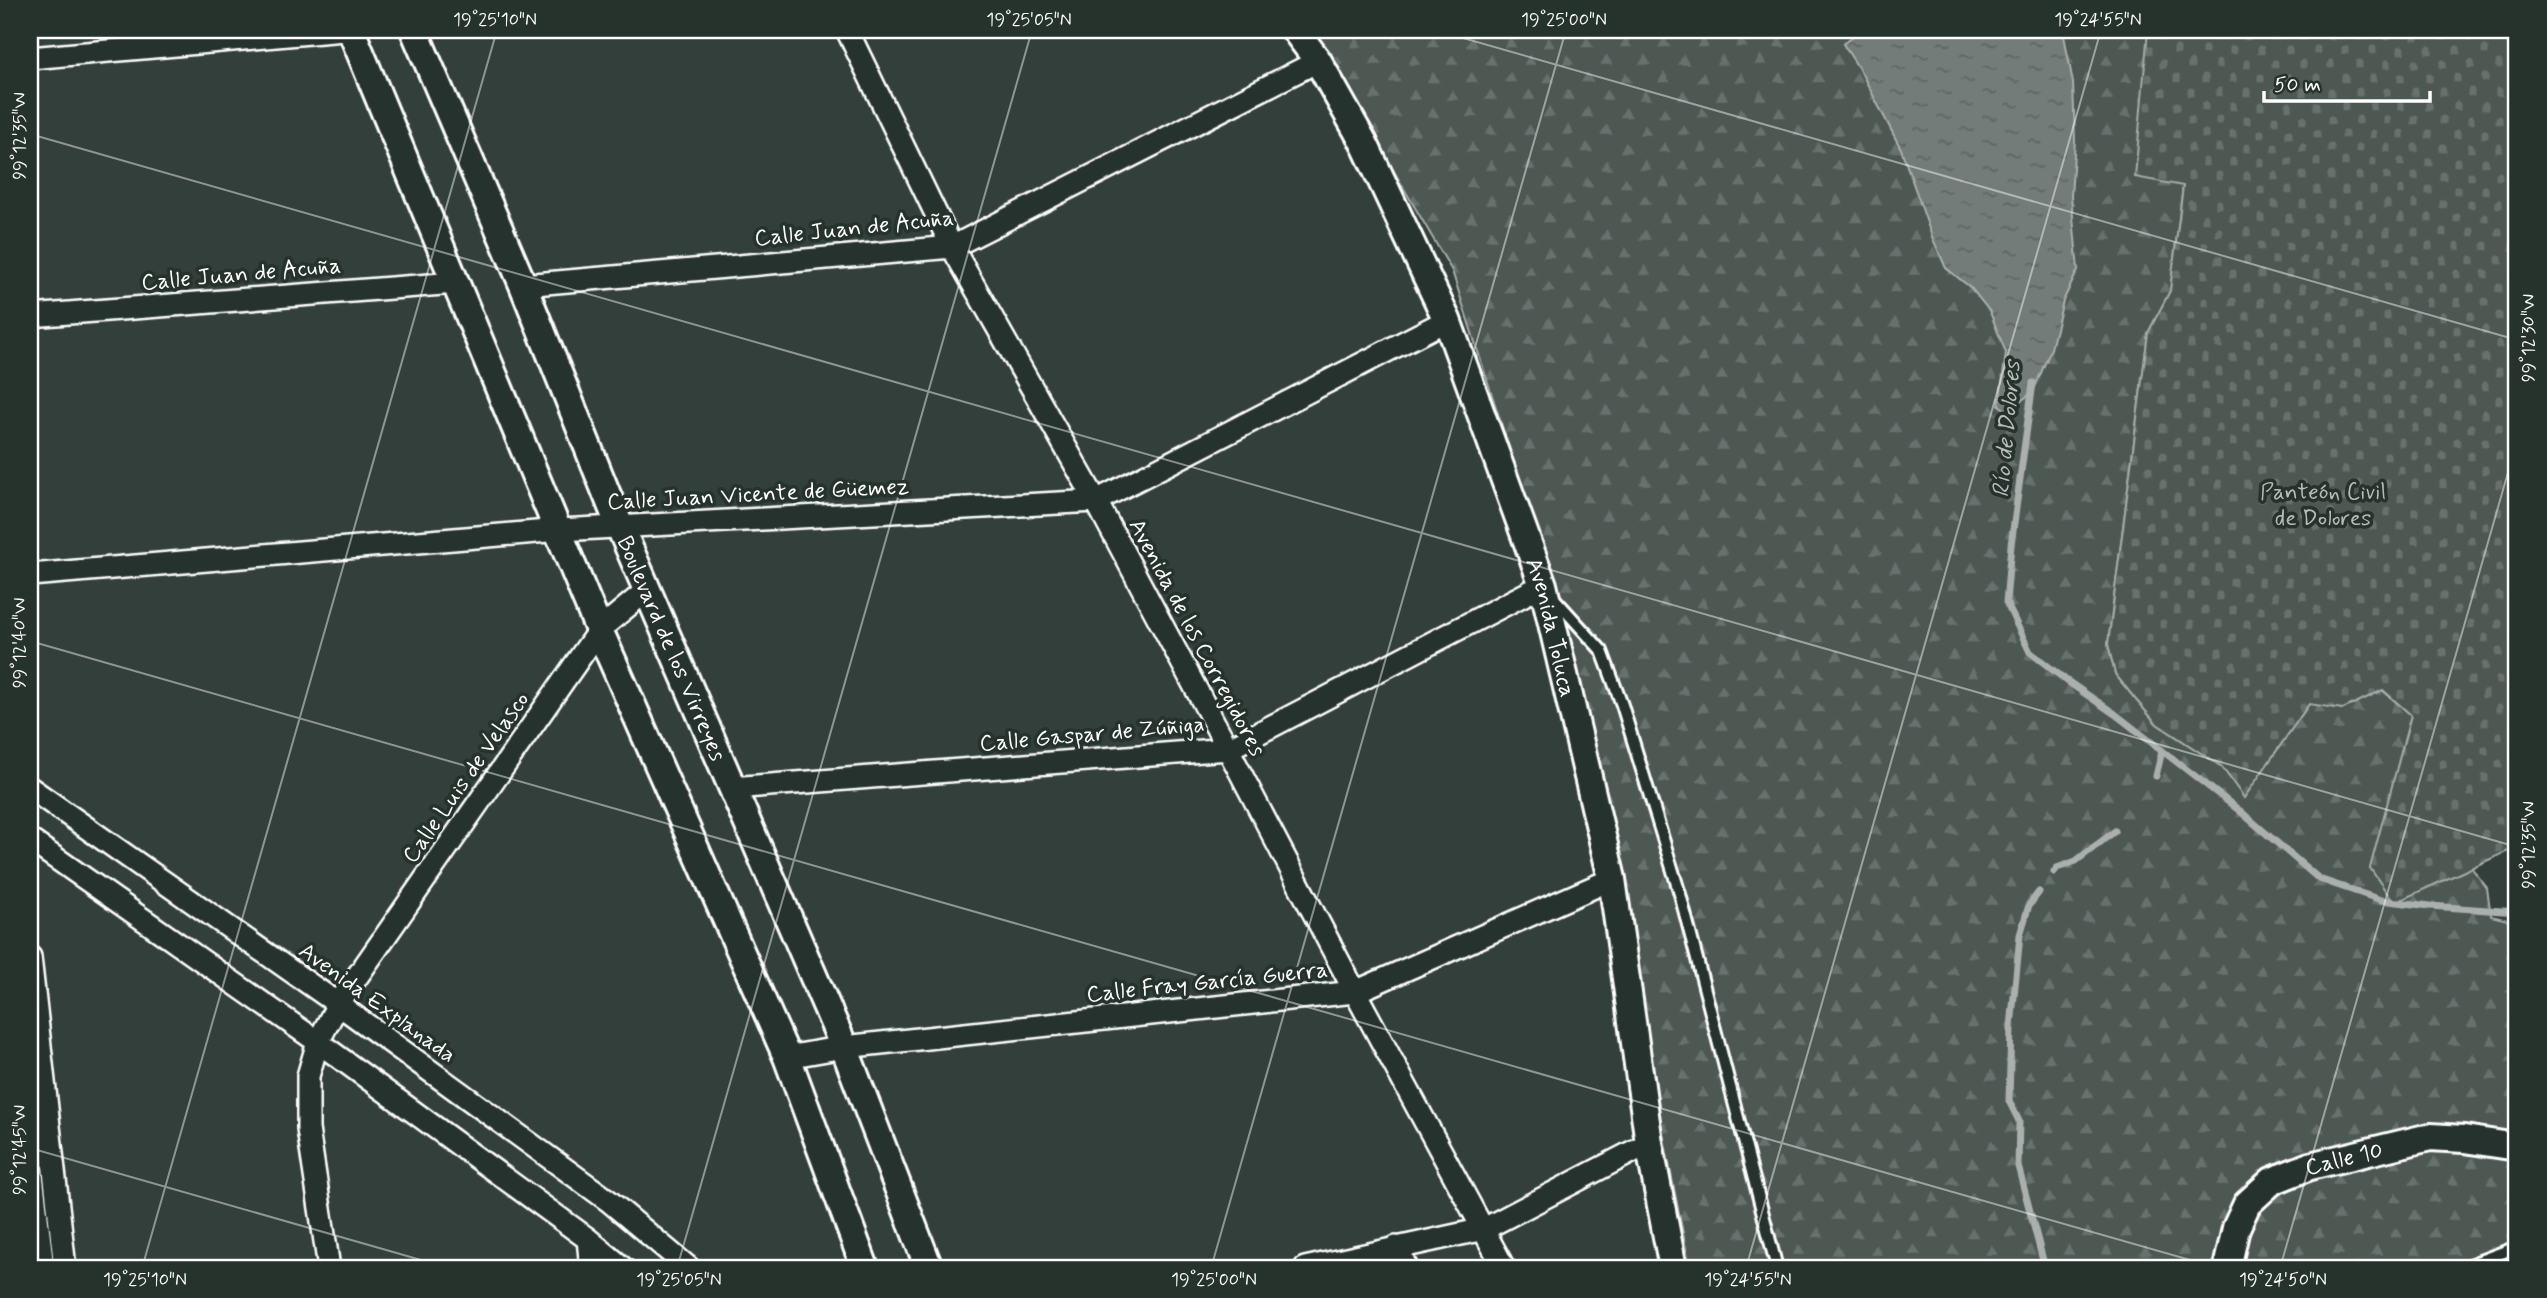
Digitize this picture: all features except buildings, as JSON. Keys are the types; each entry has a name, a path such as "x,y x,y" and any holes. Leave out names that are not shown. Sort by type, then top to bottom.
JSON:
{"street":[{"path":"30,58 344,30"},
{"path":"351,30 600,630 787,1057 865,1268"},
{"name":"Boulevard de los Virreyes","path":"414,30 523,285 620,527 844,1047 929,1268"},
{"name":"Avenida de los Corregidores","path":"847,30 952,247 1096,502 1354,992 1504,1268"},
{"name":"Avenida Toluca","path":"1295,30 1318,61 1364,142 1447,320 1543,585 1612,879 1649,1143 1673,1268"},
{"name":"Calle Juan de Acuña","path":"523,285 952,247 1318,61"},
{"name":"Calle Juan de Acuña","path":"30,316 456,283"},
{"name":"Calle Juan Vicente de Güemez","path":"30,575 560,530 1096,502 1447,320"},
{"name":"Calle Gaspar de Zúñiga","path":"732,788 1228,749 1543,585"},
{"name":"Calle Luis de Velasco","path":"329,1268 308,1129 308,1076 318,1042 338,1004 600,630 647,590"},
{"name":"Avenida Explanada","path":"30,788 338,1004 609,1202 689,1268"},
{"path":"30,840 318,1042 588,1238 623,1268"},
{"name":"Calle Fray García Guerra","path":"787,1057 844,1047 1354,992 1612,879"},
{"path":"30,957 65,1268"},
{"name":"Calle 10","path":"2227,1268 2236,1228 2247,1204 2272,1181 2311,1166 2430,1138 2464,1139 2517,1147"},
{"path":"1305,1268 1484,1229 1649,1143"},
{"path":"30,1158 43,1268"},
{"path":"588,1238 591,1268"},
{"path":"1396,1247 1407,1268"}],"lane":[{"path":"1543,585 1602,652 1622,705 1679,894 1777,1268"},
{"path":"2461,1268 2517,1247"}],"green space":[{"path":"1305,30 2186,30 2183,186 2170,291 2148,333 2108,644 2115,674 2157,724 2222,767 2244,797 2310,703 2343,709 2382,690 2411,715 2371,868 2464,858 2487,888 2491,916 2516,922 2517,918 2517,1268 1690,1268 1551,578 1452,271 1371,132"},
{"name":"Panteón Civil de Dolores","path":"2148,30 2517,30 2517,847 2394,903 2370,868 2411,715 2383,690 2343,709 2309,704 2244,798 2222,767 2157,724 2115,674 2108,644 2148,333 2170,291 2183,186 2135,177"}],"water":[{"path":"1860,30 2063,30 2073,83 2075,140 2071,196 2078,270 2063,301 2051,349 2033,392 2007,411 1999,405 2006,353 1990,312 1971,288 1946,268 1932,237 1901,149 1861,72 1843,44"}],"waterway":[{"name":"Río de Dolores","path":"2033,383 2006,602 2030,652 2240,811 2319,879 2381,900 2517,912"},
{"path":"2156,776 2162,751"},
{"path":"2054,872 2057,868 2076,861 2115,831"},
{"path":"2039,892 2029,905 2020,935 2011,1027 2009,1101 2019,1121 2018,1166 2045,1268"}]}
